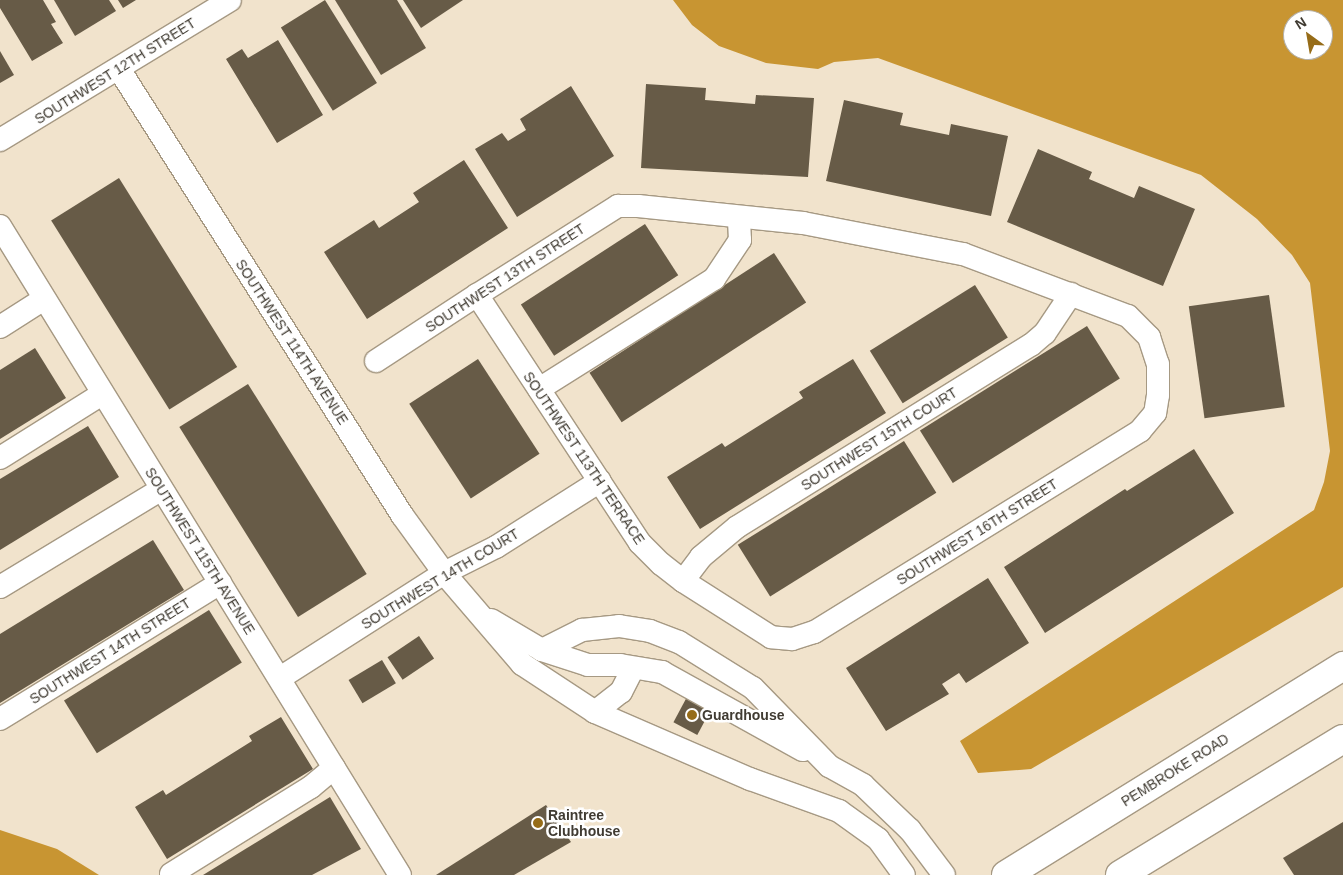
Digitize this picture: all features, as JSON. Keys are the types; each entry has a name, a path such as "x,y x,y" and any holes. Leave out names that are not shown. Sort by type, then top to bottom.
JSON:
{"main road":[{"name":"PEMBROKE ROAD","path":"1006,875 1343,666"},
{"path":"1120,875 1343,739"}],"street":[{"name":"SOUTHWEST 12TH STREET","path":"0,140 230,0"},
{"name":"SOUTHWEST 114TH AVENUE","path":"119,68 402,515 444,573 522,664 595,712 750,779 839,810 878,839 904,875"},
{"name":"SOUTHWEST 13TH STREET","path":"376,361 618,206 638,206 739,218 803,223 964,254 1128,316 1150,337 1158,364 1155,414"},
{"path":"539,389 714,279 740,240 739,218"},
{"name":"SOUTHWEST 115TH AVENUE","path":"0,226 160,490 280,678 395,873"},
{"name":"SOUTHWEST 15TH COURT","path":"684,581 701,557 737,527 1031,346 1045,333 1071,294"},
{"name":"SOUTHWEST 113TH TERRACE","path":"477,295 640,543 660,564 771,637 792,639"},
{"path":"0,327 44,300"},
{"path":"0,458 102,394"},
{"name":"SOUTHWEST 16TH STREET","path":"792,639 814,632 1131,436 1155,414"},
{"name":"SOUTHWEST 14TH COURT","path":"280,678 444,573 496,547 600,481"},
{"path":"0,587 160,490"},
{"name":"SOUTHWEST 14TH STREET","path":"0,719 220,583"},
{"path":"473,609 542,650 588,665 662,672 863,785 894,813 944,875"},
{"path":"542,650 582,630 619,626 650,631 679,642 753,688 829,766"},
{"path":"595,712 621,692 633,668"},
{"path":"171,874 311,787 334,768"}],"shaded area":[{"path":"673,0 1343,0 1343,587 1031,769 978,773 960,741 1314,510 1324,482 1330,451 1310,283 1292,255 1257,219 1201,175 878,58 834,62 818,69 766,63 719,46 692,25"},
{"path":"0,830 57,849 99,875 0,875"}],"building":[{"path":"0,0 43,0 56,22 51,24 63,43 32,61 0,8"},
{"path":"54,0 109,0 116,11 75,36"},
{"path":"118,0 136,0 123,8"},
{"path":"325,0 377,83 333,111 281,28"},
{"path":"335,0 397,0 426,48 381,75"},
{"path":"403,0 463,0 421,28"},
{"path":"278,40 323,115 277,143 226,59 242,49 248,58"},
{"path":"0,51 14,75 0,83"},
{"path":"646,84 706,88 705,100 755,104 756,95 814,98 808,177 641,168"},
{"path":"571,86 614,156 517,217 475,149 502,133 508,141 526,130 520,119"},
{"path":"844,100 903,113 900,125 949,135 951,124 1008,136 991,216 826,181"},
{"path":"1038,149 1092,172 1089,179 1134,198 1139,186 1195,209 1163,286 1007,222"},
{"path":"464,160 508,228 367,319 324,252 374,220 379,228 419,202 413,193"},
{"path":"119,178 237,367 169,410 51,220"},
{"path":"645,224 678,275 554,356 521,305"},
{"path":"774,253 806,302 622,422 589,373"},
{"path":"975,285 1008,338 903,403 870,351"},
{"path":"1269,295 1285,407 1205,418 1189,306"},
{"path":"1087,326 1120,379 953,483 920,430"},
{"path":"35,348 66,398 0,439 0,370"},
{"path":"478,359 540,454 471,498 409,404"},
{"path":"853,359 886,413 700,529 667,477 722,443 725,447 803,398 799,392"},
{"path":"248,384 367,574 298,617 179,427"},
{"path":"88,426 119,477 0,550 0,479"},
{"path":"904,441 936,493 770,597 738,545"},
{"path":"1194,449 1234,513 1045,633 1004,567 1125,489 1127,491"},
{"path":"153,540 184,590 0,703 0,634"},
{"path":"988,578 1029,643 966,683 959,673 942,684 949,694 886,731 846,668"},
{"path":"209,610 242,663 97,753 64,701"},
{"path":"419,636 434,658 403,680 387,657"},
{"path":"382,660 396,683 362,703 349,680"},
{"name":"Guardhouse","path":"688,695 712,708 697,735 673,722"},
{"path":"281,717 313,769 167,859 135,807 163,790 166,795 252,741 249,736"},
{"path":"330,797 361,849 312,875 203,875"},
{"name":"Raintree Clubhouse","path":"546,805 571,842 514,875 436,875"},
{"path":"1343,822 1343,875 1294,875 1283,858"}],"place":[{"name":"Guardhouse","path":"692,715"},
{"name":"Raintree Clubhouse","path":"538,823"}]}
